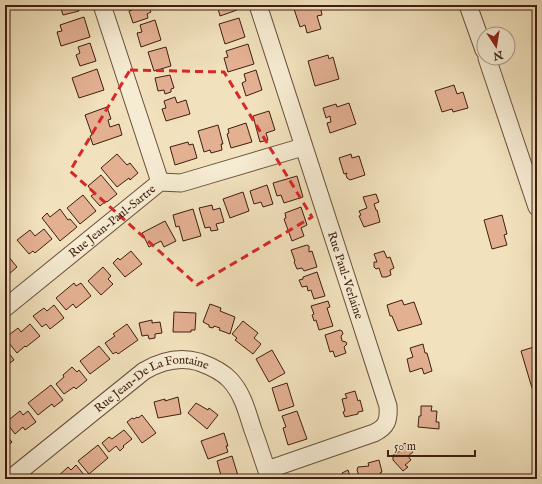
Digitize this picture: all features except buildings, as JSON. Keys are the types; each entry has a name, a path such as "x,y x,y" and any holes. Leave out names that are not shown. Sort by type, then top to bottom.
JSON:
{"street":[{"path":"102,5 160,182"},
{"name":"Rue Paul-Verlaine","path":"258,5 388,406 388,415 382,429 268,475"},
{"path":"468,5 476,28"},
{"path":"490,66 537,208"},
{"name":"Rue Jean-Paul-Sartre","path":"5,308 160,182 181,183 303,147"},
{"name":"Rue Jean-De La Fontaine","path":"10,479 144,371 162,362 174,359 185,359 208,365 230,379 244,402 268,475"}],"highlighted area":[{"path":"130,70 224,72 312,217 197,285 70,171"}]}
